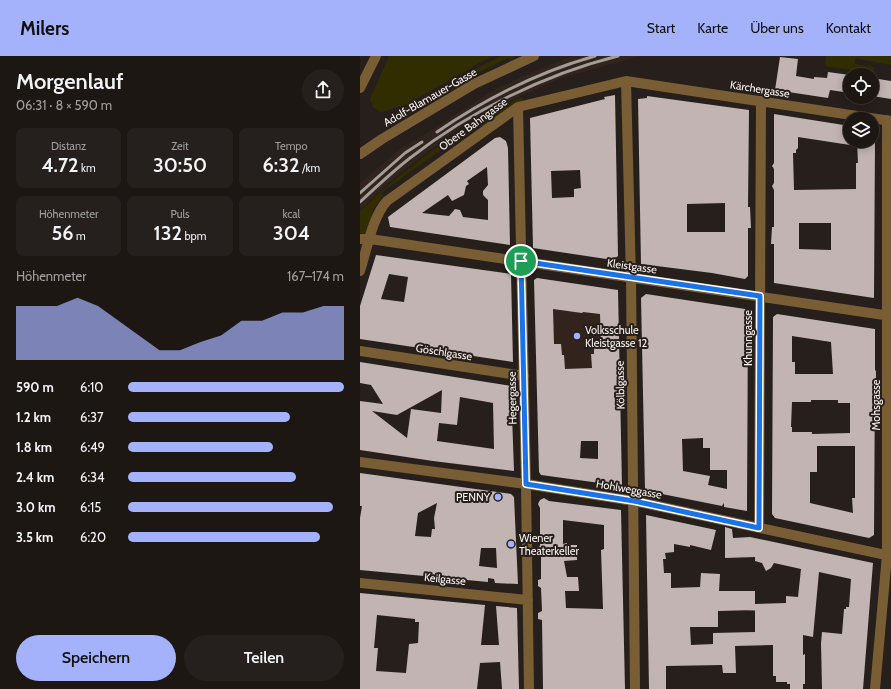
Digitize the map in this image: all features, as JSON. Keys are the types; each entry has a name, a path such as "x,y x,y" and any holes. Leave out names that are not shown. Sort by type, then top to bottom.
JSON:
{"street":[{"path":"360,88 376,56"},
{"name":"Adolf-Blamauer-Gasse","path":"361,151 474,84 534,56"},
{"name":"Kärchergasse","path":"626,81 889,120"},
{"name":"Obere Bahngasse","path":"360,271 365,239 379,212 387,201 518,107 626,81"},
{"name":"Kölblgasse","path":"626,81 631,278 635,689"},
{"name":"Khunngasse","path":"759,528 761,101"},
{"name":"Hegergasse","path":"518,107 529,689"},
{"name":"Mohsgasse","path":"875,689 889,555 889,120"},
{"name":"Kleistgasse","path":"365,239 889,316"},
{"name":"Göschlgasse","path":"360,351 524,376"},
{"name":"Hohlweggasse","path":"360,462 526,484 634,501 889,555"},
{"name":"Keilgasse","path":"360,583 528,600"}],"shaded area":[{"path":"389,56 494,56 407,104 381,112 373,107 370,99"},
{"path":"501,56 515,56 512,59 508,58 474,75 474,78 469,80 466,79 416,107 416,110 385,128 383,123 385,119"},
{"path":"572,56 641,56 561,78 519,97 464,125 385,186 360,210 360,183 401,148 492,91 537,70"},
{"path":"826,56 891,57 891,65 855,58 855,64 874,68 843,69 825,66"},
{"path":"522,97 524,103 485,126 475,125 381,193 383,196 374,208 366,233 360,233 360,211 417,162 478,121"},
{"name":"Volksschule Kleistgasse 12","path":"537,278 618,290 620,382 537,384 534,280"}],"building":[{"path":"780,57 798,59 796,76 814,79 814,77 827,78 828,72 843,74 843,92 830,90 828,98 775,90"},
{"path":"879,79 891,81 891,99 879,97"},
{"path":"615,95 618,256 613,260 533,248 530,118 605,99 604,97","holes":["580,170 581,188 574,189 574,197 552,198 551,171"]},
{"path":"647,96 749,110 748,207 750,207 751,228 748,228 748,276 745,279 712,273 641,264 638,99 647,98","holes":["725,203 725,232 687,232 687,204"]},
{"path":"774,114 843,125 843,144 798,137 798,148 796,153 793,153 794,190 856,189 857,148 875,148 874,298 774,283 774,244 771,244 772,227 774,227 774,190 772,186 774,183 774,169 772,166 774,163","holes":["799,223 831,223 831,250 799,249"]},
{"path":"500,137 506,141 508,148 510,245 390,227 388,217 495,138","holes":["487,167 488,185 483,191 483,195 488,200 488,220 463,217 460,210 455,209 449,216 422,213 448,195 452,201 464,195 466,186 469,184 467,181"]},
{"path":"376,255 511,274 513,362 360,339 360,306","holes":["389,274 408,277 404,302 381,299"]},
{"path":"537,278 618,290 622,486 541,475 539,472 534,280","holes":["553,309 600,314 601,344 594,344 594,354 591,354 592,368 565,369 564,355 562,355 561,344 554,344","581,441 598,441 598,459 580,458"]},
{"path":"646,294 745,309 748,312 747,511 724,507 724,503 722,506 647,491 645,489 641,298","holes":["703,438 703,448 710,448 710,470 727,470 727,489 708,485 710,476 683,471 682,439"]},
{"path":"777,314 875,329 876,378 874,535 869,538 775,518 772,514 773,317","holes":["792,336 831,342 833,374 795,374 795,362 792,362","811,400 838,400 838,403 850,403 850,433 812,434 812,432 792,432 792,402 811,402","817,446 855,446 855,498 852,498 853,513 810,503 810,472 817,472"]},
{"path":"360,362 511,386 514,471 360,450 360,401 383,404 371,385 360,383","holes":["442,390 441,413 411,409 407,438 372,411 397,415","460,397 493,403 494,449 437,441 439,423 457,425"]},
{"path":"360,473 511,494 514,497 518,584 495,583 494,579 488,578 488,582 360,570 360,518 362,506 360,506","holes":["437,503 434,518 435,529 432,529 431,537 415,536 418,513","481,548 496,548 497,568 479,566"]},
{"path":"544,498 549,501 621,510 625,689 543,689 542,620 538,619 538,613 542,611 541,588 538,586 538,580 541,579 541,555 537,554 537,548 540,546 540,508 538,504 540,500","holes":["563,520 604,525 604,549 601,550 603,609 566,608 565,591 579,591 578,577 567,577 564,561 577,560 577,545 567,545 567,543 563,544"]},
{"path":"646,515 716,530 711,550 690,545 690,547 674,544 674,552 665,553 666,559 663,559 664,573 671,573 671,588 700,587 701,573 720,574 719,591 755,591 755,604 786,603 786,596 798,597 801,569 774,563 771,568 766,571 762,563 755,561 755,557 725,558 725,527 732,529 733,538 750,537 873,563 863,689 822,689 822,632 842,634 844,609 849,607 851,579 819,572 813,637 803,635 803,655 805,654 805,684 803,684 803,689 790,689 790,684 787,684 787,682 776,682 776,676 773,676 773,645 735,646 736,673 723,673 722,665 666,666 666,689 649,689","holes":["755,610 755,632 713,633 713,644 691,645 690,627 718,627 718,611"]},
{"path":"360,593 485,605 481,645 499,645 496,606 517,608 519,689 502,689 500,662 480,663 477,689 360,689","holes":["377,615 415,619 415,622 419,622 418,643 409,644 406,673 376,671 378,648 374,648"]}],"railway":[{"path":"437,132 474,108 533,78 595,56"},
{"path":"360,202 390,174 410,158 433,141 482,110 509,96 563,73 618,56"},
{"path":"360,193 405,153 422,142"}],"place":[{"name":"Volksschule Kleistgasse 12","path":"577,336"},
{"name":"PENNY","path":"498,497"},
{"name":"Wiener Theaterkeller","path":"511,544"}],"route":[{"path":"521,261 760,296 759,528 634,501 526,484 521,261"}]}
